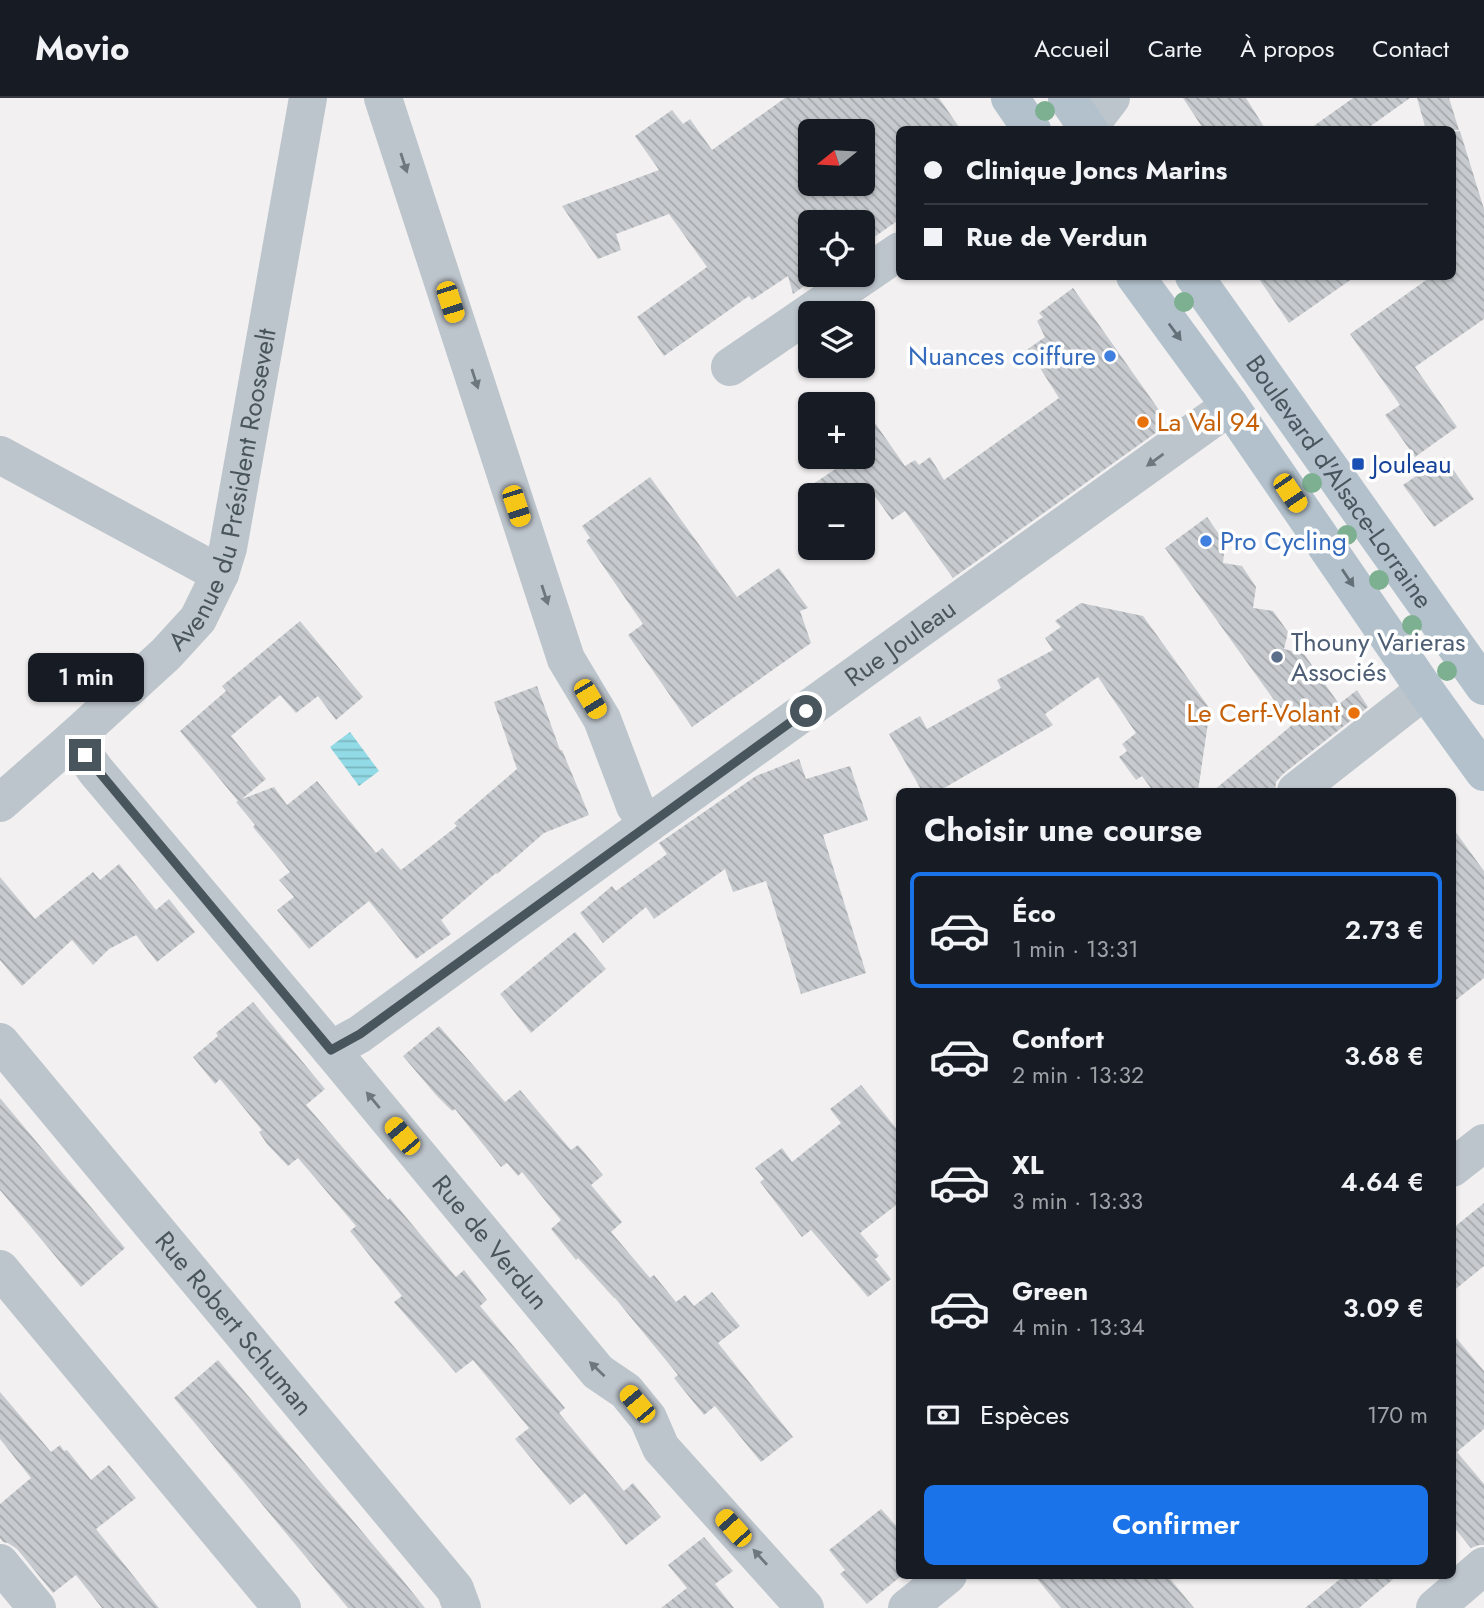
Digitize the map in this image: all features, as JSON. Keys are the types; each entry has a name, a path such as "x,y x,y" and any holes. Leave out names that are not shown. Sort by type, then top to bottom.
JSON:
{"main road":[{"path":"1010,98 1029,126"},
{"name":"Boulevard d'Alsace-Lorraine","path":"1138,280 1230,406 1484,772"},
{"name":"Boulevard d'Alsace-Lorraine","path":"1197,280 1484,686"}],"street":[{"name":"Avenue du Président Roosevelt","path":"0,803 166,654 198,619 220,574 228,548 308,98"},
{"path":"383,98 566,659 602,719 635,806 648,824"},
{"path":"1081,119 1111,98"},
{"path":"730,368 896,254"},
{"name":"Rue Jouleau","path":"331,1050 360,1034 1230,406"},
{"path":"0,456 220,574"},
{"path":"1300,788 1425,690"},
{"name":"Rue de Verdun","path":"73,739 598,1372 626,1391 648,1418 661,1448 806,1608"},
{"name":"Rue Robert Schuman","path":"0,1042 455,1589 462,1608"},
{"path":"1456,1165 1484,1143"},
{"path":"0,1269 282,1608"},
{"path":"0,1563 37,1608"},
{"path":"1435,1608 1484,1566"},
{"path":"907,1608 943,1579"}],"water":[{"path":"350,732 379,771 359,786 330,747"}],"building":[{"path":"785,98 939,98 958,126 896,126 896,222 875,237 875,210 798,210 798,287 803,287 793,294 788,276 752,300 749,296 664,356 637,317 707,267 669,214 616,234 621,250 598,259 562,206 659,170 635,136 672,110 683,124 690,119 712,150"},
{"path":"1183,98 1246,98 1264,126 1201,126"},
{"path":"1353,98 1410,98 1371,126 1314,126"},
{"path":"1417,98 1449,98 1459,130 1456,130 1456,126 1425,126"},
{"path":"1460,131 1484,209 1484,319 1415,367 1457,427 1415,457 1385,415 1400,405 1350,334 1426,280 1456,280 1456,132"},
{"path":"1260,280 1350,280 1289,323"},
{"path":"1073,288 1164,417 1161,429 953,578 905,511 892,520 875,496 875,483 815,483 835,469 875,469 875,423 905,466 915,460 919,465 930,457 944,480 1059,398 1028,349 1045,337 1037,321 1043,317 1039,313"},
{"path":"1444,457 1474,499 1434,527 1403,485"},
{"path":"650,477 737,597 779,568 808,608 800,611 811,643 692,727 628,635 643,624 586,541 590,538 582,526"},
{"path":"1207,517 1225,543 1223,563 1242,566 1256,587 1253,608 1273,611 1288,632 1284,649 1304,654 1339,704 1357,690 1368,707 1283,774 1276,782 1275,788 1217,788 1292,725 1165,548"},
{"path":"1081,603 1143,616 1210,709 1198,788 1151,788 1142,776 1136,780 1119,757 1127,751 1122,744 1136,733 1098,677 1045,714 1053,725 944,788 920,788 889,734 920,716 927,729 1001,688 997,680 1053,650 1045,638 1061,627 1055,621"},
{"path":"300,621 363,697 336,720 318,696 296,713 280,695 231,736 266,779 242,799 274,787 287,805 317,781 376,853 382,848 401,870 457,826 454,823 517,769 494,702 537,686 560,750 589,815 544,833 441,920 451,934 416,959 369,901 309,949 277,910 294,897 279,880 290,872 253,827 255,825 236,802 238,801 180,731 226,691 222,686"},
{"path":"799,759 806,779 850,766 868,820 823,835 866,973 801,994 766,881 733,892 725,869 654,919 646,907 603,943 580,913 612,886 616,891 667,854 659,843 756,776"},
{"path":"1456,832 1484,871 1484,978 1456,1000"},
{"path":"119,864 156,910 169,899 195,932 157,962 136,935 109,949 93,965 72,940 22,986 0,960 0,877 35,919 93,872 100,880"},
{"path":"575,932 606,969 531,1033 500,994"},
{"path":"253,1002 325,1089 306,1105 388,1200 390,1198 456,1277 464,1270 487,1300 480,1306 565,1408 559,1413 624,1491 633,1483 661,1517 626,1545 585,1493 570,1505 515,1439 529,1428 473,1360 456,1373 394,1302 402,1296 350,1231 356,1226 298,1158 288,1166 267,1144 259,1132 262,1130 220,1079 215,1084 193,1057 218,1036 216,1033"},
{"path":"439,1026 505,1102 520,1090 571,1150 578,1145 603,1175 591,1185 622,1222 611,1232 650,1278 654,1275 676,1302 685,1295 694,1306 712,1292 740,1326 718,1343 793,1437 761,1462 715,1406 704,1415 674,1378 678,1375 615,1298 578,1258 576,1260 551,1229 561,1220 522,1172 518,1176 507,1163 501,1167 455,1109 452,1111 436,1095 403,1056"},
{"path":"861,1085 896,1128 896,1205 860,1233 879,1256 875,1259 891,1279 868,1297 811,1230 802,1237 760,1182 764,1179 755,1168 782,1148 792,1162 841,1123 830,1109"},
{"path":"0,1098 125,1248 81,1287 0,1190"},
{"path":"1484,1203 1484,1266 1456,1289 1456,1226"},
{"path":"1456,1338 1484,1371 1484,1429 1457,1452 1484,1484 1484,1545 1471,1548 1456,1530"},
{"path":"218,1360 425,1608 348,1608 174,1398"},
{"path":"0,1392 51,1452 60,1445 91,1480 109,1465 136,1498 96,1529 159,1608 102,1608 76,1575 53,1593 17,1549 0,1538 0,1504 31,1478 0,1439"},
{"path":"881,1509 896,1526 898,1579 867,1604 840,1574 845,1570 829,1550"},
{"path":"704,1537 733,1571 715,1584 734,1608 661,1608 687,1588 668,1565"},
{"path":"1037,1579 1170,1579 1194,1608 1061,1608"},
{"path":"1340,1579 1393,1579 1359,1608 1305,1608"}],"place":[{"name":"Nuances coiffure","path":"1110,356"},
{"name":"La Val 94","path":"1143,422"},
{"name":"Jouleau","path":"1358,464"},
{"name":"Pro Cycling","path":"1206,541"},
{"name":"Thouny Varieras Associés","path":"1277,657"},
{"name":"Le Cerf-Volant","path":"1354,713"}],"route":[{"path":"85,755 331,1050 360,1034 806,711"}]}
